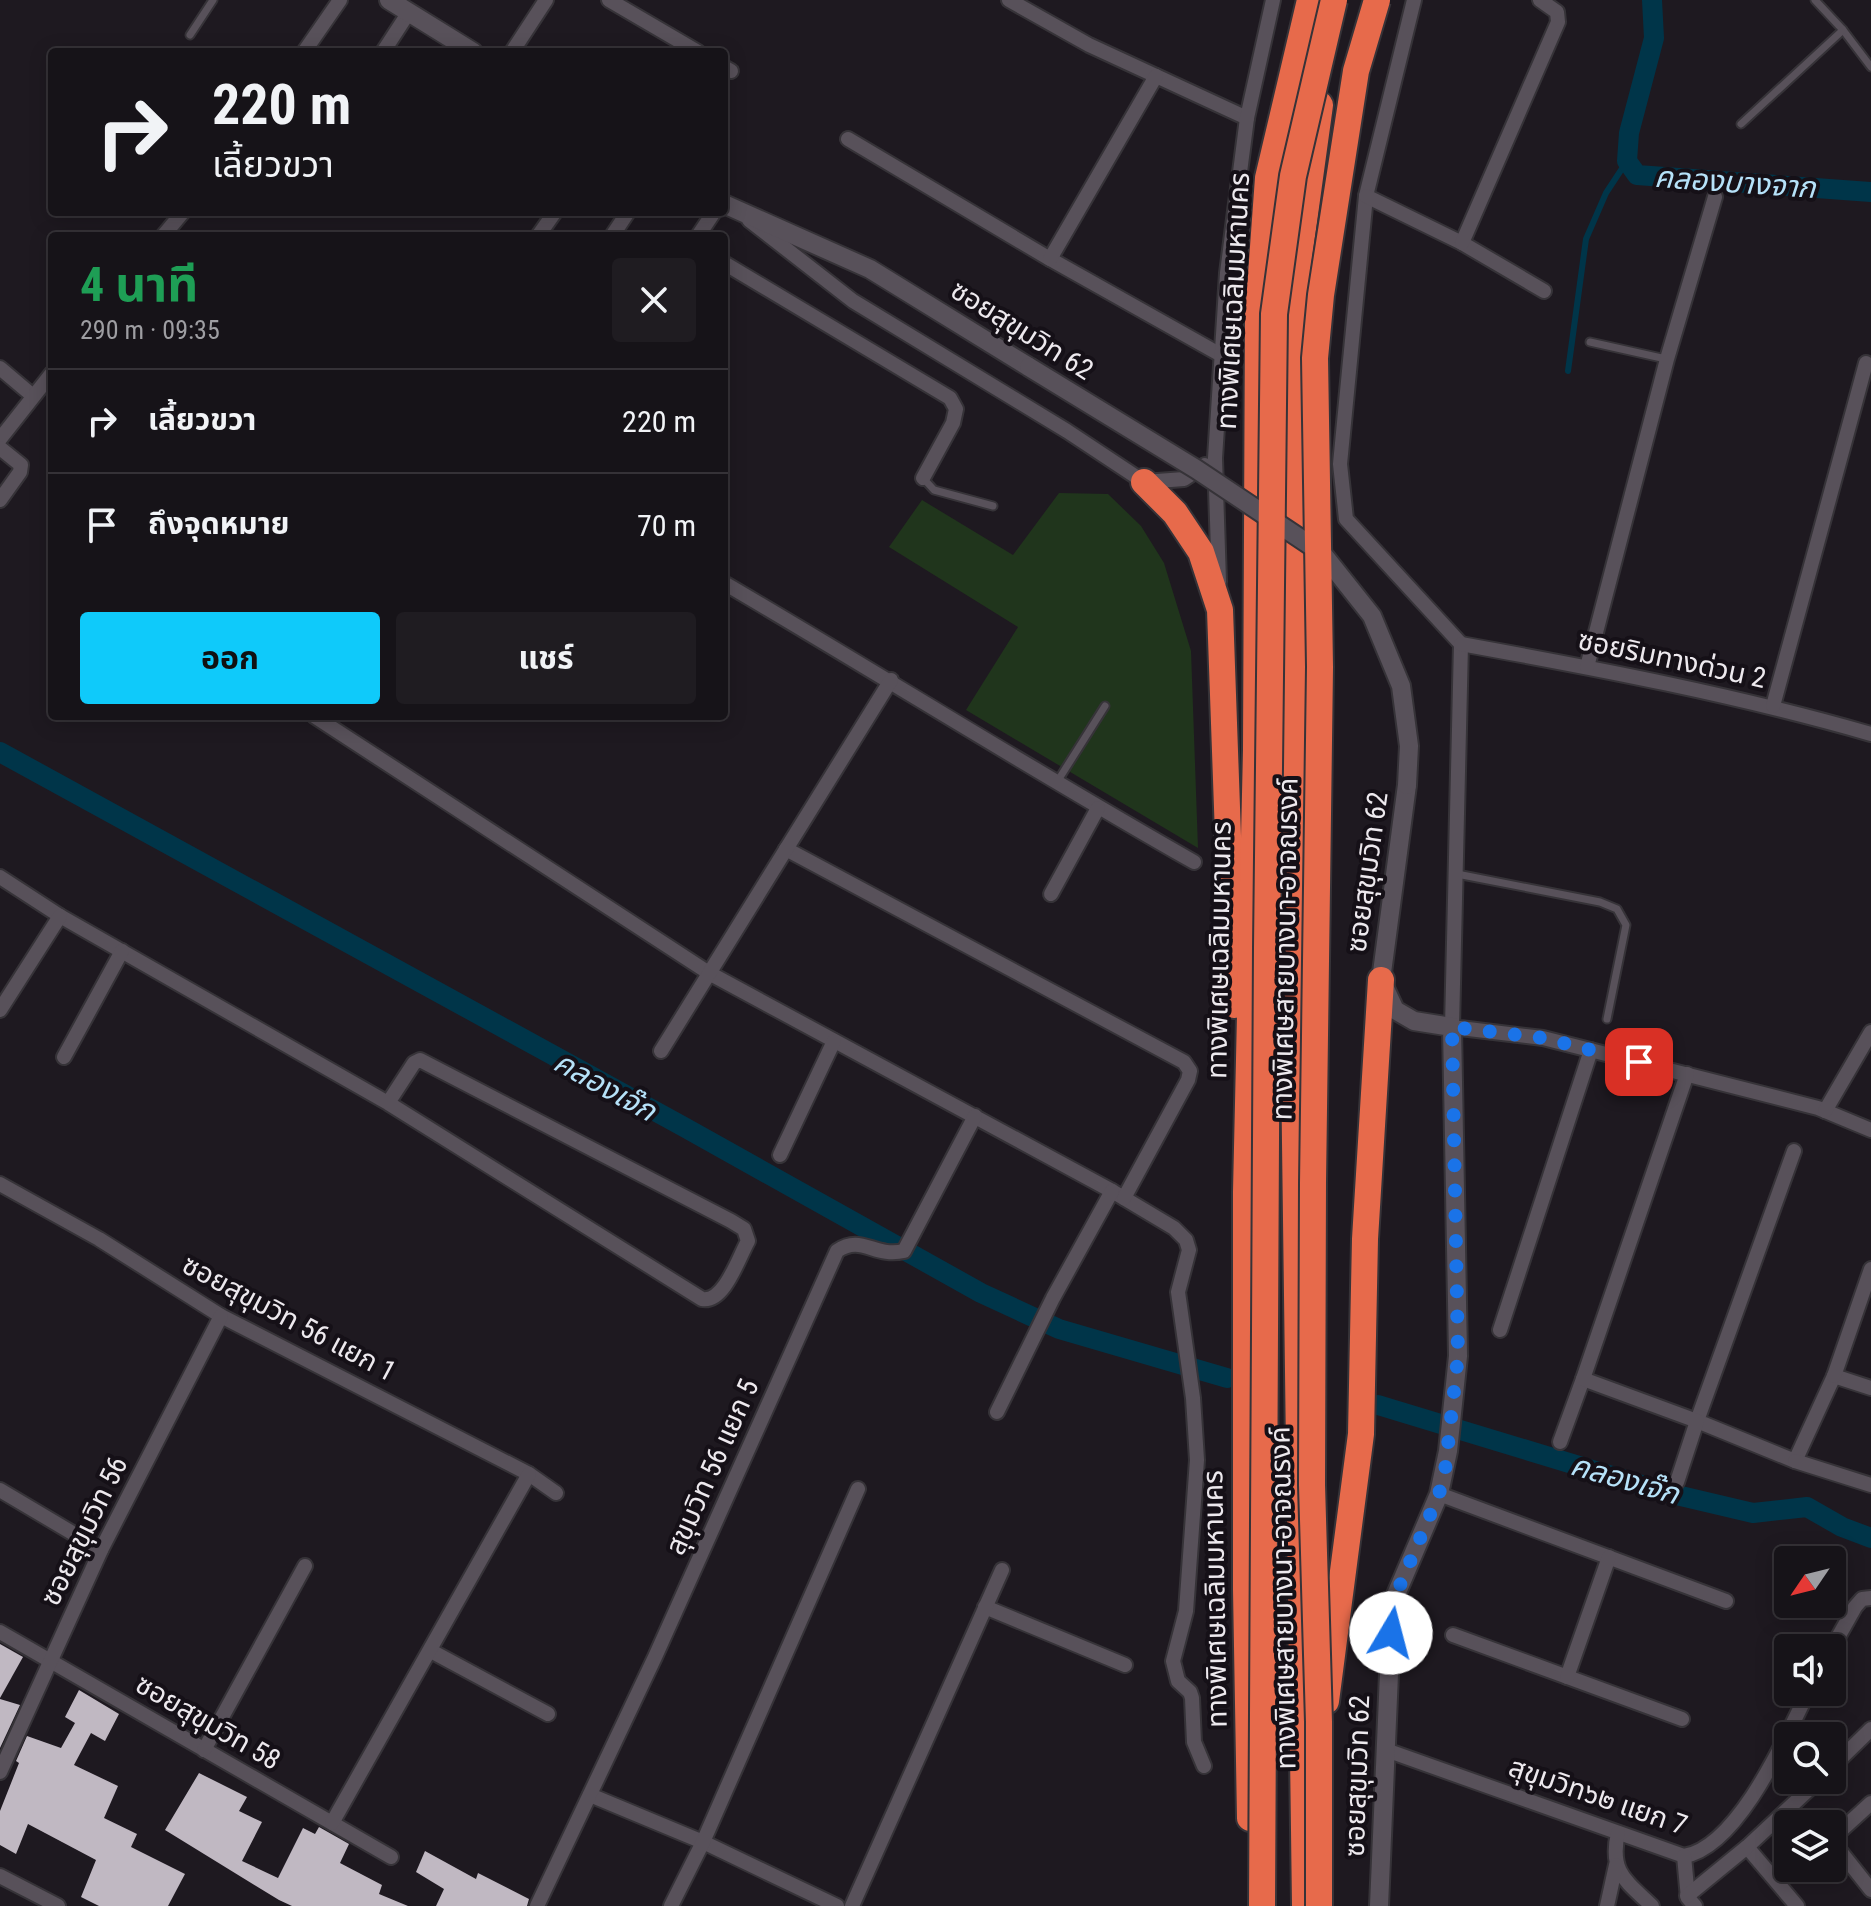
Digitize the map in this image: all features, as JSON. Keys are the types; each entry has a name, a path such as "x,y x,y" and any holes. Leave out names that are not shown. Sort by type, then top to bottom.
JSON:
{"highway":[{"name":"ทางพิเศษเฉลิมมหานคร","path":"1252,1906 1246,1589 1246,1192 1256,750 1258,316 1268,178 1310,0"},
{"name":"ทางพิเศษสายบางนา-อาจณรงค์","path":"1262,1906 1274,314 1293,176 1334,0"},
{"path":"1305,1906 1294,1066 1293,301 1319,110 1344,0"},
{"name":"ทางพิเศษสายบางนา-อาจณรงค์","path":"1319,1906 1319,1722 1312,1485 1320,667 1315,358 1321,295 1348,117 1356,71 1377,0"},
{"path":"1144,482 1175,513 1201,552 1220,610 1236,1075 1246,1192"},
{"path":"1304,1855 1361,1434 1365,1239 1381,980"}],"street":[{"path":"307,48 340,0"},
{"path":"389,0 467,48"},
{"path":"515,48 546,0"},
{"path":"609,0 691,48"},
{"path":"1009,0 1089,45 1247,118"},
{"path":"1220,610 1215,458 1227,273 1247,118 1273,0"},
{"path":"1414,0 1366,196 1340,464 1346,519 1461,644 1452,1027 1543,1038 1825,1111 1871,1130"},
{"path":"1462,243 1558,22 1557,12 1540,0"},
{"path":"386,48 409,12"},
{"path":"1050,259 1156,76"},
{"path":"848,139 1050,259 1221,355"},
{"path":"1366,196 1462,243 1544,291"},
{"path":"1587,667 1667,359 1715,197"},
{"path":"732,209 853,301 1067,431 1144,482 1184,479 1215,458"},
{"name":"ซอยสุขุมวิท 62","path":"732,209 870,269 1196,469 1322,553 1372,616 1401,686 1409,746 1407,785 1381,980 1395,1010 1414,1021 1452,1027 1458,1356 1448,1451 1439,1494 1392,1604 1379,1906"},
{"path":"167,232 180,216"},
{"path":"728,265 950,398 956,409 953,423 923,478"},
{"path":"1773,706 1866,363"},
{"path":"0,368 33,396"},
{"path":"0,439 48,378"},
{"path":"0,448 21,465 20,472 0,500"},
{"path":"728,585 891,680 1098,808 1194,862"},
{"name":"ซอยริมทางด่วน 2","path":"1461,644 1773,706 1871,734"},
{"path":"661,1051 891,680"},
{"path":"320,720 709,973 1118,1194 1174,1228 1186,1240 1189,1250 1178,1292 1193,1398 1197,1460 1186,1611 1173,1661 1178,1681 1192,1698 1194,1742 1204,1766"},
{"path":"1051,894 1098,808"},
{"path":"786,849 1184,1062 1190,1071 1188,1080 1053,1298 997,1412"},
{"path":"0,877 60,916 388,1103 702,1299 719,1296 748,1241 744,1229 731,1221 420,1060 414,1063 388,1103"},
{"path":"0,1010 60,916"},
{"path":"64,1057 122,951"},
{"path":"0,977 14,985"},
{"path":"1825,1111 1871,1032"},
{"path":"780,1155 834,1041"},
{"path":"1500,1330 1591,1050"},
{"path":"1560,1442 1687,1074"},
{"name":"สุขุมวิท 56 แยก 5","path":"537,1906 837,1251 856,1242 878,1252 904,1251 975,1116"},
{"path":"1677,1482 1794,1151"},
{"name":"ซอยสุขุมวิท 56 แยก 1","path":"0,1184 99,1239 221,1316 529,1474 556,1493"},
{"path":"1795,1461 1834,1376 1871,1269"},
{"name":"ซอยสุขุมวิท 56","path":"0,1772 101,1550 221,1316"},
{"path":"1834,1376 1871,1388"},
{"path":"1583,1379 1795,1461 1871,1485"},
{"path":"332,1823 529,1474"},
{"path":"671,1906 703,1842 858,1489"},
{"path":"0,1490 101,1550"},
{"path":"1439,1494 1726,1601"},
{"path":"1567,1677 1609,1557"},
{"path":"204,1750 305,1566"},
{"path":"852,1906 1002,1570"},
{"path":"1840,1634 1855,1607 1862,1599 1871,1598"},
{"path":"985,1607 1125,1665"},
{"name":"ซอยสุขุมวิท 58","path":"0,1632 391,1857"},
{"path":"1453,1635 1682,1719"},
{"path":"431,1651 548,1714"},
{"name":"สุขุมวิท๖๒ แยก 7","path":"1386,1750 1684,1856 1697,1854 1707,1847 1734,1820 1772,1768 1801,1706"},
{"path":"1846,1753 1871,1729"},
{"path":"1691,1901 1804,1794"},
{"path":"590,1795 703,1842 806,1900 837,1906"},
{"path":"1871,1803 1837,1834 1833,1842 1871,1890"},
{"path":"1618,1833 1614,1849 1621,1877 1652,1906"},
{"path":"1747,1847 1797,1906"},
{"path":"1684,1856 1691,1901"},
{"path":"1607,1906 1616,1865"},
{"path":"1,1878 58,1906"}],"lane":[{"path":"190,35 213,0"},
{"path":"1815,0 1871,67"},
{"path":"1741,124 1843,30"},
{"path":"1590,342 1667,359"},
{"path":"923,478 934,490 993,506"},
{"path":"1056,783 1105,706"},
{"path":"1457,874 1600,902 1617,909 1626,925 1607,1019"}],"green space":[{"path":"1059,493 1108,494 1141,526 1164,563 1191,651 1198,848 966,710 1018,627 889,547 922,500 1013,555"}],"building":[{"path":"0,1644 23,1657 0,1698"},
{"path":"79,1690 119,1714 105,1741 91,1733 74,1765 118,1786 104,1818 137,1834 131,1847 185,1874 168,1906 99,1906 81,1897 96,1860 28,1824 16,1854 0,1845 0,1811 27,1736 61,1748 75,1723 65,1717"},
{"path":"0,1699 20,1705 0,1748"},
{"path":"199,1773 247,1797 239,1811 262,1822 242,1861 278,1878 303,1828 315,1834 319,1827 349,1844 340,1863 382,1885 379,1894 408,1906 292,1906 165,1830"},
{"path":"425,1851 476,1879 478,1873 529,1899 527,1906 436,1906 444,1889 416,1872"}],"waterway":[{"name":"คลองบางจาก","path":"1652,0 1654,38 1629,133 1627,161 1637,175 1871,192"},
{"path":"1568,371 1586,239 1606,193 1627,161"},
{"name":"คลองเจ๊ก","path":"0,752 981,1293 1059,1329 1227,1378"},
{"name":"คลองเจ๊ก","path":"1378,1405 1668,1493 1753,1513 1807,1507 1842,1527 1871,1538"}],"route":[{"path":"1391,1633 1392,1604 1439,1494 1445,1471 1458,1356 1452,1027 1543,1038 1639,1062"}]}
